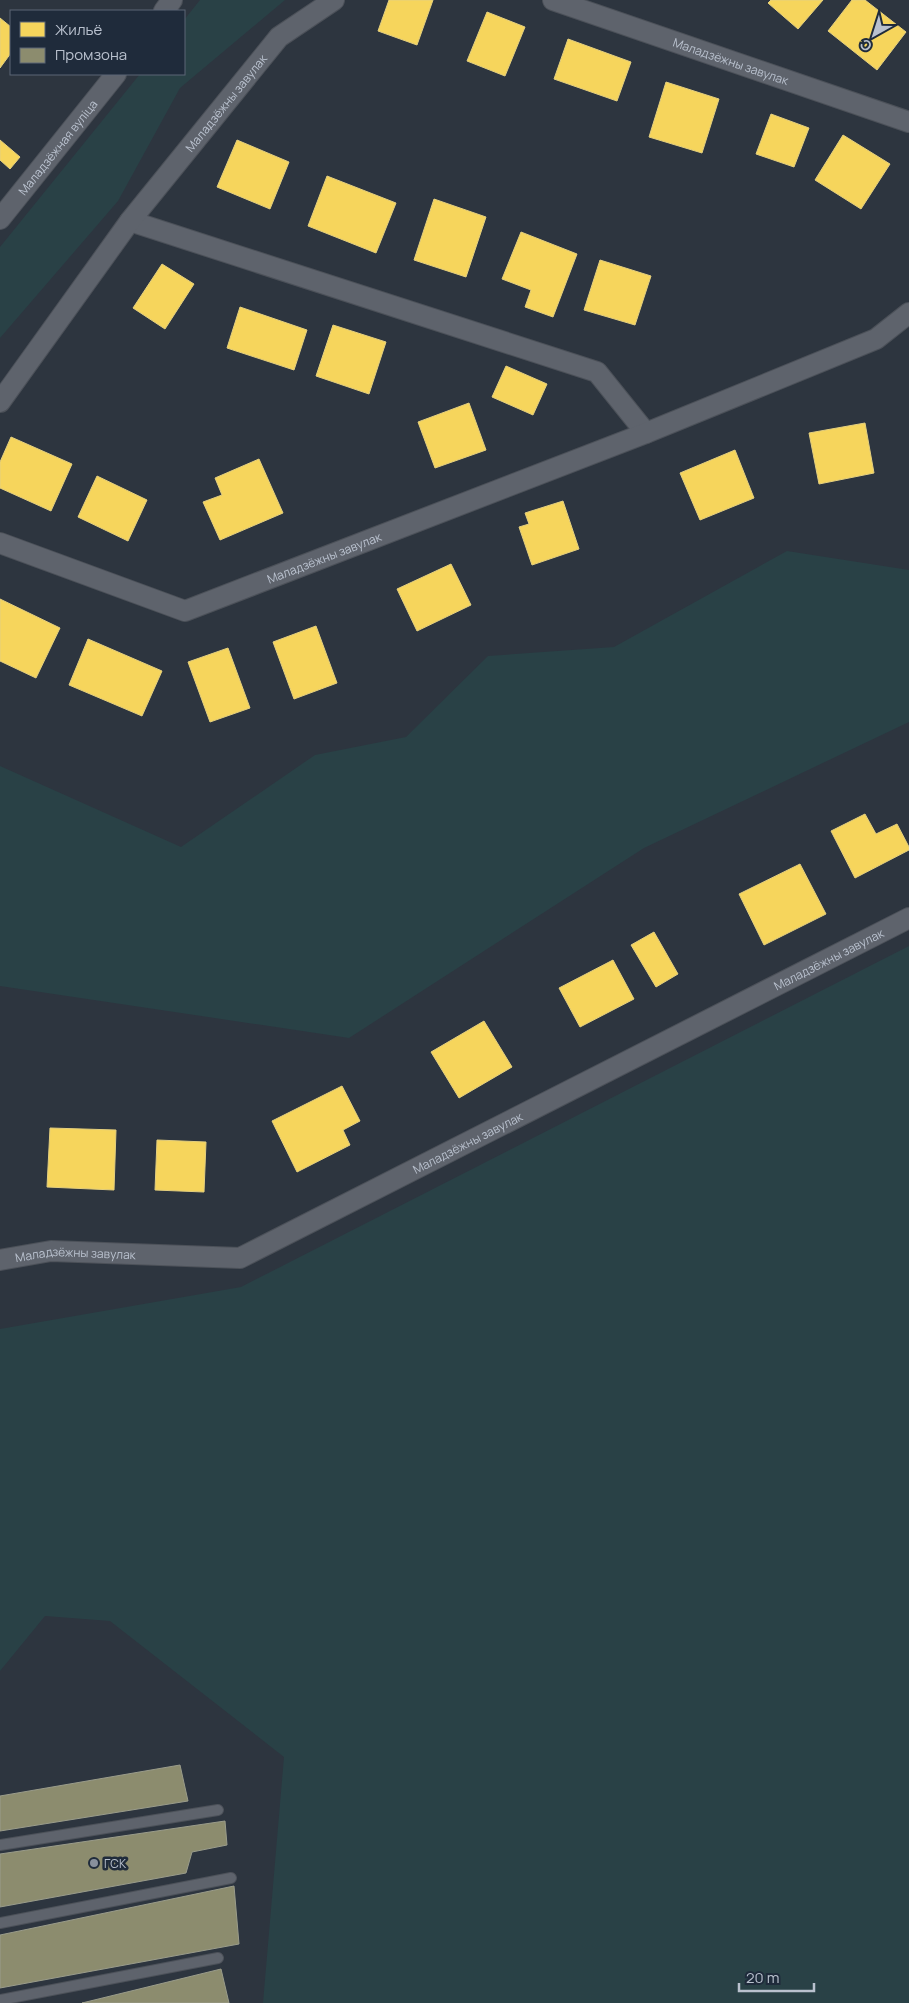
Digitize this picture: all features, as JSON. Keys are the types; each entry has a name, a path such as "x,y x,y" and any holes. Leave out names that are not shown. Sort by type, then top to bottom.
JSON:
{"street":[{"name":"Маладзёжны завулак","path":"0,402 130,221 279,37 334,0"},
{"name":"Маладзёжны завулак","path":"553,0 909,122"},
{"name":"Маладзёжная вуліца","path":"0,219 115,75"},
{"path":"130,221 597,372 646,433"},
{"name":"Маладзёжны завулак","path":"0,543 185,611 646,433 876,339 909,313"},
{"name":"Маладзёжны завулак","path":"0,1260 51,1251 240,1258 909,918"}],"lane":[{"path":"0,1845 218,1810"},
{"path":"0,1923 231,1878"},
{"path":"0,2000 218,1958"}],"green space":[{"path":"200,0 285,0 180,88 118,201 0,338 0,247 139,75 185,75 185,19"},
{"path":"787,551 909,570 909,722 644,848 349,1038 0,986 0,766 181,847 315,755 406,737 488,656 614,647"},
{"path":"909,946 909,2003 263,2003 284,1757 110,1621 45,1616 0,1671 0,1329 241,1287"}],"building: Жильё":[{"path":"389,0 433,0 417,45 378,31"},
{"path":"771,0 823,0 798,29 768,3"},
{"path":"852,0 865,0 906,32 877,70 828,31"},
{"path":"487,12 525,27 505,76 467,61"},
{"path":"0,18 10,26 10,54 0,68"},
{"path":"568,39 631,62 617,101 554,79"},
{"path":"666,82 719,99 702,153 649,137"},
{"path":"771,114 809,128 794,167 756,154"},
{"path":"843,135 890,164 861,209 815,180"},
{"path":"0,140 20,157 10,169 0,160"},
{"path":"237,140 289,162 270,209 217,187"},
{"path":"327,176 396,203 376,253 308,226"},
{"path":"434,199 486,217 466,277 414,260"},
{"path":"521,232 577,254 553,317 525,307 531,290 502,279"},
{"path":"600,260 651,276 635,325 584,310"},
{"path":"162,264 194,284 165,329 133,308"},
{"path":"240,307 307,330 294,370 227,348"},
{"path":"333,325 386,342 369,394 316,376"},
{"path":"506,366 547,384 533,415 492,397"},
{"path":"469,403 486,450 435,468 418,422"},
{"path":"865,423 874,473 819,484 809,433"},
{"path":"11,437 72,464 51,511 0,488 0,462"},
{"path":"735,450 754,498 700,520 680,473"},
{"path":"259,459 283,513 220,540 203,502 222,495 215,478"},
{"path":"97,476 147,500 128,541 78,517"},
{"path":"563,501 579,549 532,565 519,527 529,524 525,513"},
{"path":"451,564 471,605 417,631 397,589"},
{"path":"0,599 60,628 36,678 0,661"},
{"path":"316,626 337,683 294,699 273,642"},
{"path":"88,639 162,671 142,716 69,685"},
{"path":"228,648 250,708 210,722 188,662"},
{"path":"865,814 876,834 897,824 909,850 855,878 831,831"},
{"path":"800,864 826,914 764,945 739,894"},
{"path":"654,932 678,974 656,987 631,945"},
{"path":"613,960 634,999 580,1027 559,988"},
{"path":"484,1021 512,1067 459,1098 431,1052"},
{"path":"342,1086 360,1121 343,1130 350,1145 297,1172 272,1121"},
{"path":"50,1128 116,1130 114,1190 47,1187"},
{"path":"157,1140 206,1142 204,1192 155,1190"}],"building: Промзона":[{"path":"180,1765 188,1801 0,1831 0,1796"},
{"name":"ГСК","path":"225,1821 227,1845 192,1852 186,1873 0,1907 0,1854"},
{"path":"234,1886 239,1944 0,1988 0,1935"},
{"path":"221,1969 229,2003 82,2003"}],"place":[{"name":"ГСК","path":"94,1863"}]}
